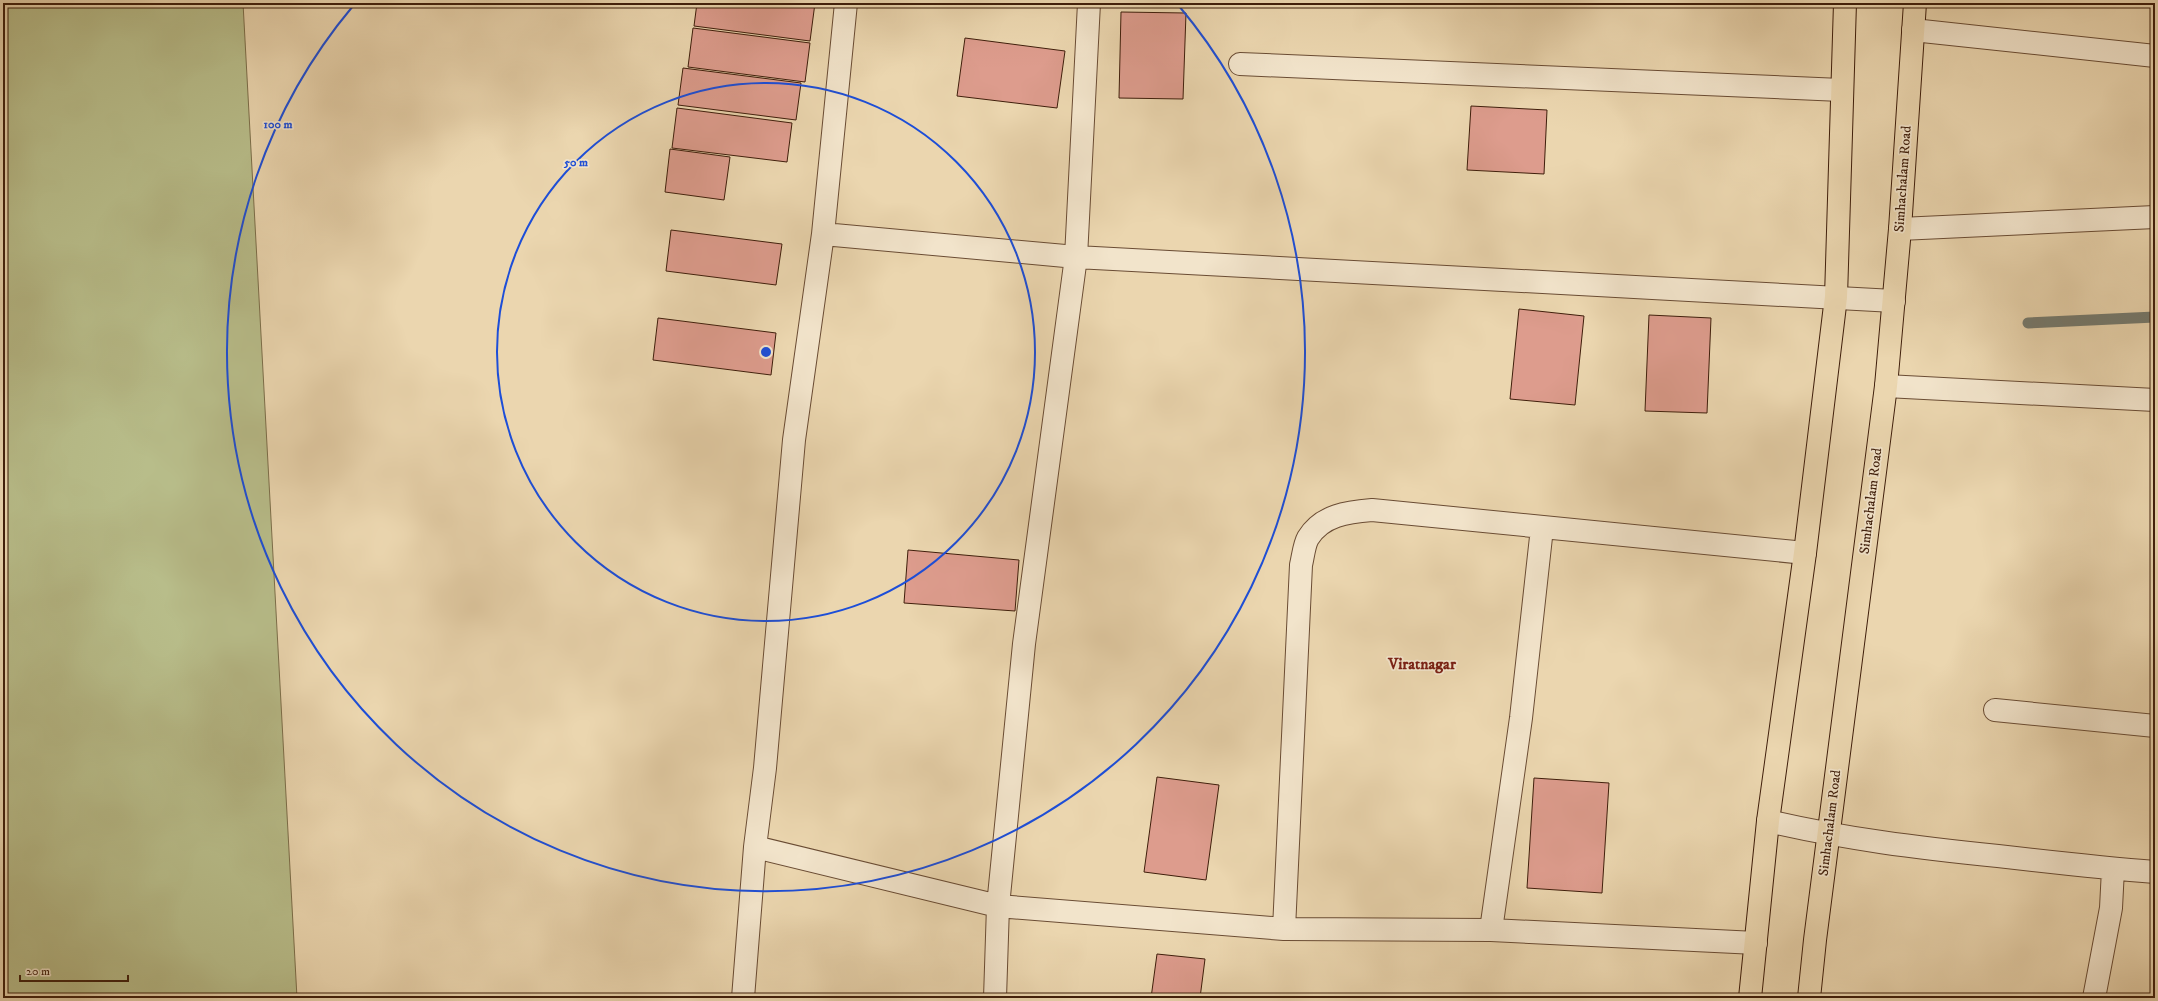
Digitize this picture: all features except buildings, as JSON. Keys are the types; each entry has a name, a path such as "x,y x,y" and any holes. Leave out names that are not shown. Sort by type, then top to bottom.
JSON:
{"main road":[{"path":"1750,998 1768,821 1805,553 1836,297 1841,90 1845,3"},
{"name":"Simhachalam Road","path":"1810,998 1828,835 1886,386 1900,229 1915,3"}],"street":[{"path":"743,998 755,847 765,768 794,440 823,234 846,3"},
{"path":"995,998 998,906 1024,644 1076,257 1088,3"},
{"path":"1913,30 2155,56"},
{"path":"1240,64 1841,90"},
{"path":"1900,229 2155,218"},
{"path":"823,234 1076,257 1894,301"},
{"path":"1886,386 2155,400"},
{"path":"1284,929 1301,565 1308,538 1322,522 1342,513 1372,510 1805,553"},
{"path":"1491,930 1521,718 1542,528"},
{"path":"1995,710 2155,726"},
{"path":"1768,821 1828,835 1925,848 2113,869 2155,872"},
{"path":"755,847 998,906 1284,929 1491,930 1756,943"},
{"path":"2094,998 2111,908 2113,869"}],"green space":[{"path":"3,3 243,3 297,998 3,998"}],"waterway":[{"path":"2028,323 2155,317"}],"district":[{"name":"Viratnagar","path":"1422,664"}]}
